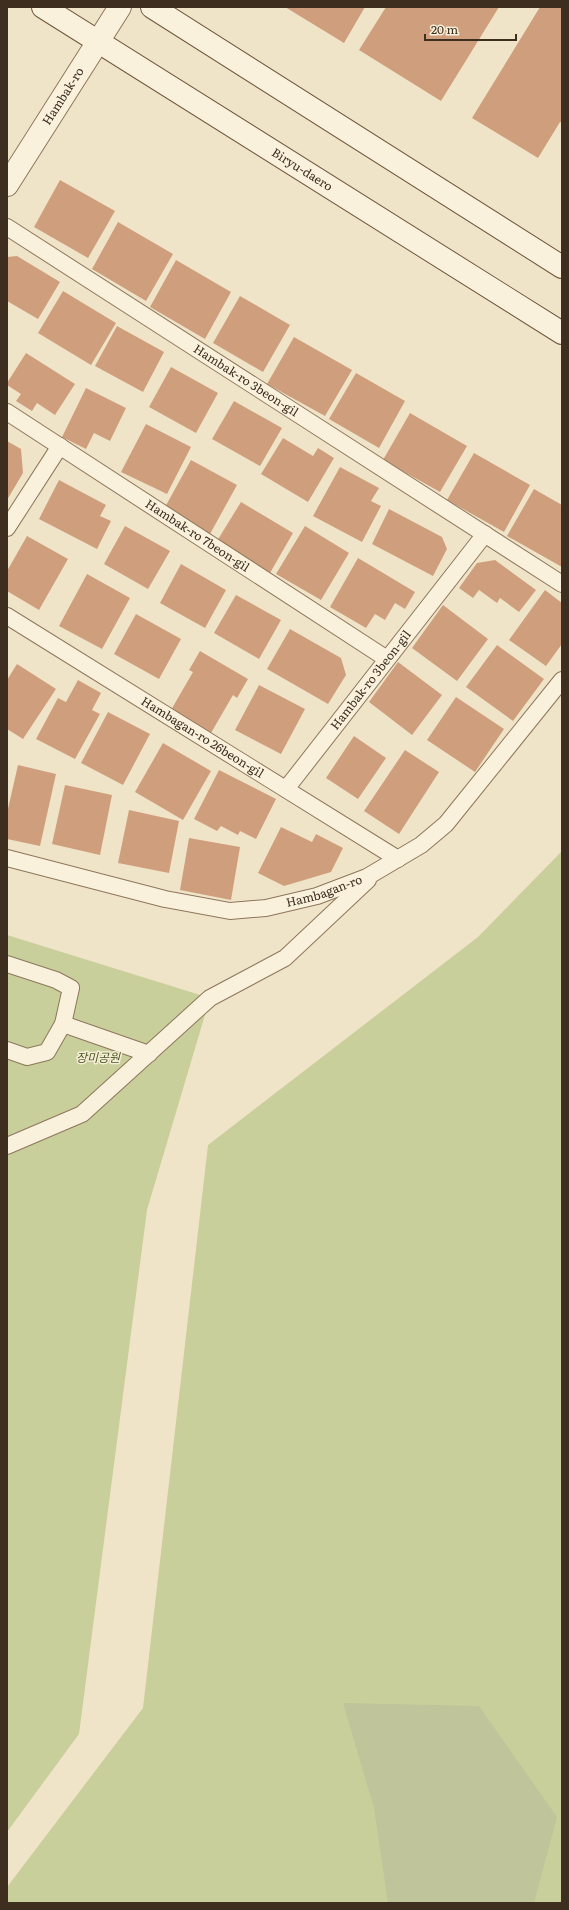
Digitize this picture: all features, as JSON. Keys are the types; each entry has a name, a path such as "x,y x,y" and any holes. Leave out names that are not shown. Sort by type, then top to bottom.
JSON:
{"main road":[{"name":"Biryu-daero","path":"43,7 98,43 562,333"},
{"name":"Hambak-ro","path":"7,185 120,7"},
{"path":"152,7 562,267"}],"lane":[{"name":"Hambak-ro 3beon-gil","path":"7,227 562,584"},
{"name":"Hambak-ro 7beon-gil","path":"7,412 387,659"},
{"path":"7,528 60,446"},
{"name":"Hambak-ro 3beon-gil","path":"286,789 485,534"},
{"name":"Hambagan-ro 26beon-gil","path":"7,616 398,859"},
{"name":"Hambagan-ro","path":"7,858 165,899 230,911 266,908 317,896 367,877 421,846 446,824 562,680"},
{"path":"7,1146 82,1114 210,998 285,958 378,870"},
{"path":"7,964 56,980 71,988 63,1024 47,1052 27,1057 7,1050"},
{"path":"63,1024 149,1054"}],"green space":[{"path":"562,851 562,1903 7,1903 7,1887 143,1708 208,1145 478,937"},
{"name":"장미공원","path":"7,935 210,998 147,1210 79,1734 7,1832"},
{"path":"343,1703 479,1706 557,1817 534,1903 388,1903 374,1808"}],"building":[{"path":"285,7 365,7 344,43"},
{"path":"386,7 499,7 441,101 359,50"},
{"path":"540,7 562,7 562,123 560,122 538,158 472,118"},
{"path":"60,180 115,211 88,258 34,227"},
{"path":"118,222 173,254 146,301 92,269"},
{"path":"17,256 60,282 38,319 7,301 7,257"},
{"path":"176,260 231,292 205,339 150,307"},
{"path":"63,291 116,323 91,365 38,333"},
{"path":"240,296 290,325 263,372 213,343"},
{"path":"117,326 164,352 143,392 95,366"},
{"path":"294,337 352,370 325,416 267,384"},
{"path":"26,353 75,384 55,415 37,403 32,411 16,401 21,394 7,385"},
{"path":"171,367 218,393 196,433 149,407"},
{"path":"356,373 405,401 379,448 329,419"},
{"path":"86,388 126,408 110,441 94,433 86,449 62,437"},
{"path":"234,401 282,428 260,466 212,439"},
{"path":"410,413 467,446 440,492 383,460"},
{"path":"146,424 191,447 167,494 121,472"},
{"path":"283,438 313,456 318,448 334,458 308,502 261,474"},
{"path":"7,441 21,449 23,473 7,500"},
{"path":"474,453 530,485 504,532 447,500"},
{"path":"191,460 237,485 210,534 164,509"},
{"path":"340,467 379,488 371,501 381,506 362,542 313,516"},
{"path":"59,480 106,505 100,516 111,521 97,549 39,519"},
{"path":"534,489 562,505 562,567 507,536"},
{"path":"241,502 293,533 270,573 217,541"},
{"path":"389,509 442,537 447,549 433,576 372,544"},
{"path":"125,526 170,551 148,589 104,564"},
{"path":"305,526 349,553 321,600 276,574"},
{"path":"27,536 68,559 39,610 7,591 7,571"},
{"path":"358,558 415,592 405,609 395,603 385,620 375,614 366,628 330,607"},
{"path":"495,560 536,590 519,612 500,598 497,603 479,590 473,598 459,588 477,563"},
{"path":"181,564 226,590 205,628 160,603"},
{"path":"87,574 130,598 102,649 59,626"},
{"path":"545,590 562,603 562,644 546,666 509,640"},
{"path":"236,595 281,620 259,659 214,633"},
{"path":"443,605 488,639 457,681 412,648"},
{"path":"136,614 181,639 159,679 114,654"},
{"path":"290,629 341,658 346,675 328,704 267,669"},
{"path":"497,645 544,679 513,721 466,687"},
{"path":"200,651 248,679 237,698 233,695 211,733 171,710 193,672 189,670"},
{"path":"398,662 442,695 412,735 369,702"},
{"path":"17,664 56,689 23,739 7,729 7,680"},
{"path":"78,680 101,693 92,710 100,714 75,759 36,739 58,698 66,702"},
{"path":"259,685 305,709 281,754 235,730"},
{"path":"456,697 504,729 475,772 427,740"},
{"path":"108,712 150,734 123,785 81,763"},
{"path":"354,736 386,758 358,799 326,778"},
{"path":"163,743 211,771 183,820 135,792"},
{"path":"405,750 439,772 399,834 364,811"},
{"path":"18,765 56,774 40,846 7,839 7,813"},
{"path":"219,770 276,799 256,839 240,831 238,835 221,826 217,831 194,819"},
{"path":"65,785 112,795 100,855 52,844"},
{"path":"129,810 179,821 169,873 118,863"},
{"path":"281,827 312,842 316,834 343,848 331,872 284,886 258,873"},
{"path":"189,838 240,847 231,900 180,890"}]}
